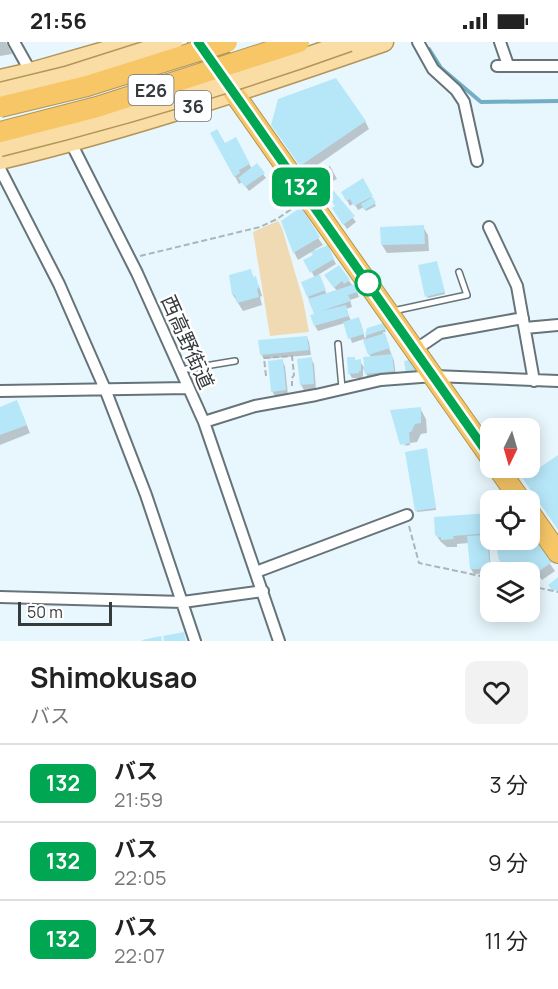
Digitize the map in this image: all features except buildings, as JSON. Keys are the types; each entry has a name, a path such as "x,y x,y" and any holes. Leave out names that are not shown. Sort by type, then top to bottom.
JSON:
{"highway":[{"path":"198,42 480,443"},
{"name":"E26","path":"0,107 87,86 227,42"},
{"name":"E26","path":"0,132 97,107 299,42"},
{"path":"540,528 558,554"}],"main road":[{"path":"0,79 136,42"},
{"path":"0,92 66,76 173,42"},
{"name":"36","path":"0,147 66,131 227,84 350,42"},
{"name":"36","path":"0,160 71,143 236,93 384,42"}],"street":[{"name":"西高野街道","path":"14,42 71,143 130,259 189,388 204,422 279,641"},
{"path":"418,42 433,69 456,90 464,102 477,161"},
{"path":"500,42 502,66 558,66"},
{"path":"0,169 59,284 105,389 146,495 195,641"},
{"path":"489,227 517,286 534,381"},
{"path":"415,350 440,333 524,323 558,325"},
{"path":"204,422 255,406 381,380 434,376 558,381"},
{"path":"0,391 189,388"},
{"path":"256,572 407,515"},
{"path":"0,597 183,602 263,591"}],"lane":[{"path":"389,313 467,295 459,272"},
{"path":"338,344 343,388"},
{"path":"181,370 235,361"}],"path":[{"path":"130,259 260,227 277,219 308,198"},
{"path":"266,376 264,358 292,356 294,375 292,398"},
{"path":"407,515 419,563 480,576"},
{"path":"540,588 558,592"}],"shaded area":[{"path":"278,221 303,300 309,332 270,336 253,232"}],"waterway":[{"path":"429,49 441,68 481,102 558,101"}],"bus line":[{"name":"132","path":"198,42 254,118 480,443"}]}
